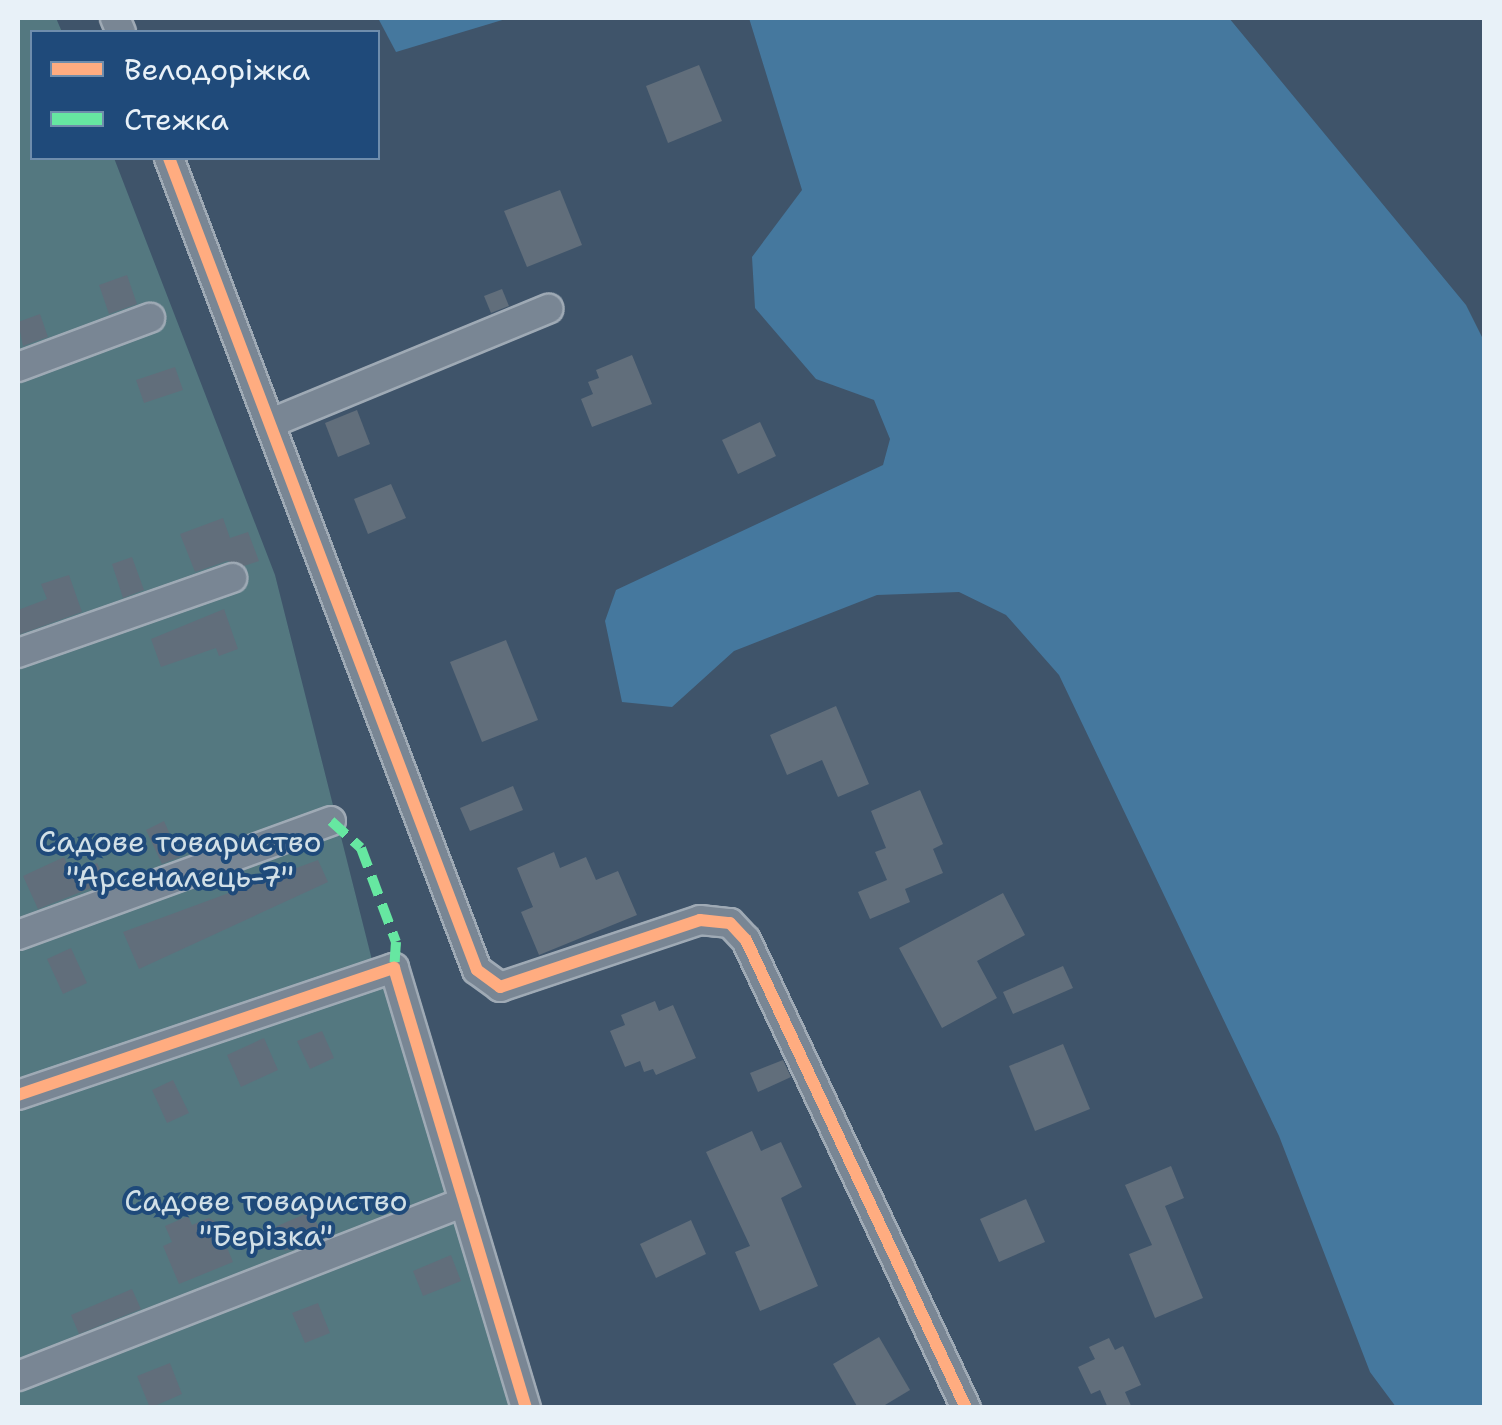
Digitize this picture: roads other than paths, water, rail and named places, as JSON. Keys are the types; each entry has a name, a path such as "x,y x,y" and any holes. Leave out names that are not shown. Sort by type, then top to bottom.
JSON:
{"street":[{"path":"170,160 478,970 500,987 700,920 730,923 746,940 966,1408"},
{"path":"270,423 548,309"},
{"path":"18,367 150,318"},
{"path":"18,653 232,578"},
{"path":"18,934 331,821"},
{"path":"18,1094 394,968 526,1408"},
{"path":"18,1376 464,1202"}],"water":[{"path":"378,18 509,18 396,52"},
{"path":"749,18 1229,18 1466,305 1484,341 1484,1407 1396,1407 1370,1372 1279,1136 1059,675 1006,615 959,592 877,595 734,651 672,707 622,702 605,621 616,590 883,465 890,439 874,400 816,379 755,308 752,257 802,190"}],"park label":[{"name":"Садове товариство \"Арсеналець-7\"","path":"180,859"},
{"name":"Садове товариство \"Берізка\"","path":"266,1218"}]}
